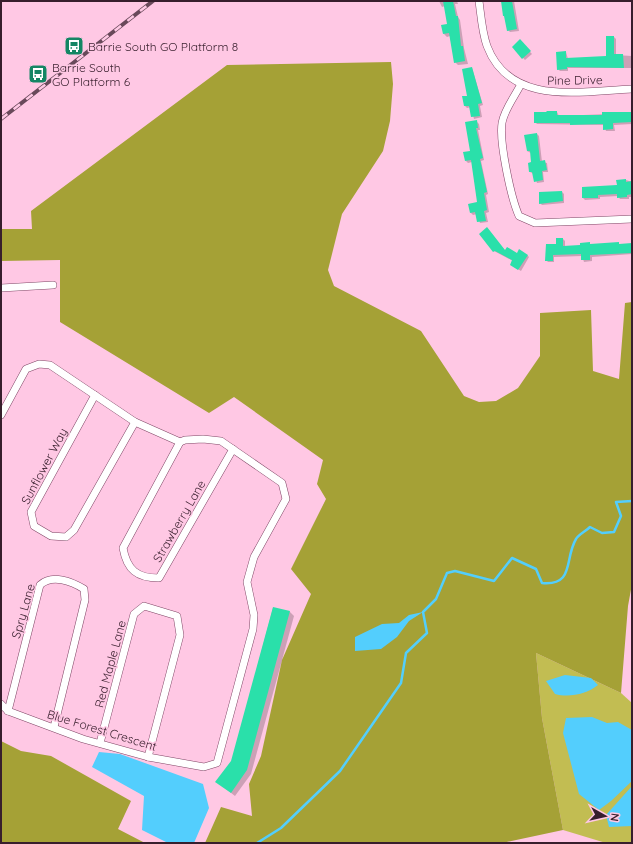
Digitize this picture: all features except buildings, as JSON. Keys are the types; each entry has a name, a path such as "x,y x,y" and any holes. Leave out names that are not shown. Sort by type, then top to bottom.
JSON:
{"street":[{"name":"Pine Drive","path":"479,1 485,38 490,52 502,69 521,84 547,92 632,89"},
{"path":"521,84 504,117 501,133 512,199 519,216 535,223 632,219"},
{"path":"1,288 53,285"},
{"path":"1,415 26,370 39,364 50,366 135,422 180,442 185,440 203,439 221,441 232,449"},
{"name":"Sunflower Way","path":"95,395 31,512 34,526 51,536 66,537 74,530 135,422"},
{"name":"Strawberry Lane","path":"180,442 123,548 125,558 132,570 147,578 160,578 232,449"},
{"name":"Blue Forest Crescent","path":"1,704 8,711 83,739 148,757 204,767 217,763 253,629 254,615 247,582 254,557 286,499 282,483 232,449"},
{"name":"Spry Lane","path":"8,711 40,585 45,580 56,579 77,585 84,589 85,600 54,727"},
{"name":"Red Maple Lane","path":"100,743 134,614 144,606 158,610 177,616 180,635 148,757"}],"shaded area":[{"path":"391,62 393,84 390,121 383,151 342,214 328,270 334,286 421,331 464,396 479,402 496,401 518,388 540,356 540,313 591,310 593,371 619,379 625,303 632,302 632,584 628,606 621,693 536,653 542,718 563,830 502,843 205,843 221,807 252,816 249,784 261,756 282,660 311,594 291,569 326,499 317,484 323,460 234,397 209,413 60,322 60,260 1,261 1,229 32,229 31,211 227,65"},
{"path":"536,653 621,693 632,703 632,843 606,843 563,830 542,718"},
{"path":"1,741 21,751 51,756 131,801 118,829 145,843 1,843"}],"water":[{"path":"423,612 409,621 397,637 381,649 355,651 355,637 382,624 399,623 409,615"},
{"path":"565,675 591,678 598,685 583,693 566,696 555,694 546,681"},
{"path":"592,717 607,723 618,722 632,730 632,781 599,810 579,794 563,733 566,718"},
{"path":"99,752 120,754 203,784 209,808 194,843 168,843 142,830 144,796 92,767"},
{"path":"632,786 632,826 609,827 606,815"}],"waterway":[{"path":"257,843 281,828 340,771 401,683 406,653 427,633 423,612 436,599 447,573 455,571 494,581 512,558 536,569 542,583 552,583 560,580 567,570 572,547 577,538 590,527 602,533 614,532 621,516 616,502 632,501"}],"railway":[{"path":"1,119 153,1"}],"place":[{"name":"Barrie South GO Platform 8","path":"74,46"},
{"name":"Barrie South GO Platform 6","path":"38,74"}]}
